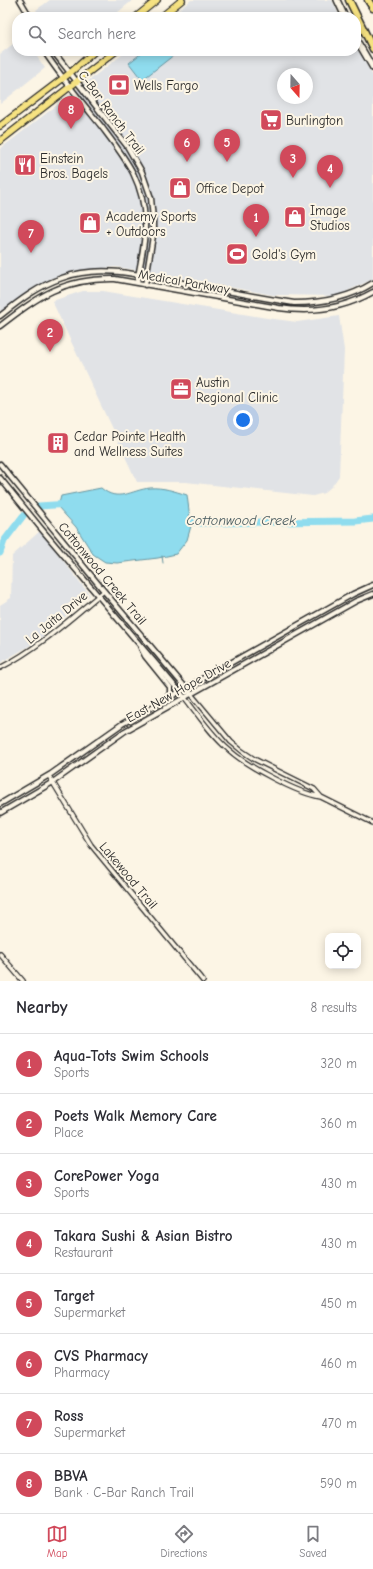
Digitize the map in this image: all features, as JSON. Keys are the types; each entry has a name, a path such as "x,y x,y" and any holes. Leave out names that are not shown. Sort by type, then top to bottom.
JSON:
{"highway":[{"path":"349,0 355,12"},
{"path":"368,0 373,8"},
{"path":"361,24 373,49"}],"main road":[{"path":"142,12 157,0"},
{"path":"167,12 182,0"},
{"path":"337,0 343,12"},
{"path":"361,48 373,68"},
{"path":"0,126 90,56"},
{"path":"0,141 109,56"}],"street":[{"path":"20,0 27,12"},
{"name":"C-Bar Ranch Trail","path":"48,56 124,156 134,175 142,197 145,224 137,283"},
{"name":"C-Bar Ranch Trail","path":"57,56 127,146 142,172 151,198 153,219 153,236 145,285"},
{"path":"134,175 142,172"},
{"name":"Medical Parkway","path":"0,316 40,287 69,275 90,271 138,274 294,303 318,302 344,297 373,283"},
{"name":"Medical Parkway","path":"0,326 47,292 68,284 86,280 104,279 137,283 294,310 315,310 337,307 350,303 371,293"},
{"path":"366,287 371,293"},
{"path":"261,304 263,298"},
{"path":"11,307 16,314"},
{"name":"Cottonwood Creek Trail","path":"0,464 191,694"},
{"name":"Cottonwood Creek Trail","path":"0,478 185,698"},
{"name":"East New Hope Drive","path":"0,804 49,776 106,734 353,594 373,585"},
{"name":"La Jaita Drive","path":"0,668 28,652 48,638 104,591"},
{"name":"East New Hope Drive","path":"0,813 53,782 119,735 356,601 373,594"},
{"path":"293,628 294,636"},
{"path":"139,644 145,656 170,687 170,693 166,700"},
{"path":"191,694 231,742 254,759 314,789 322,797"},
{"path":"185,698 220,742 251,766 312,795 322,797 373,823"},
{"path":"251,766 254,759"},
{"name":"Lakewood Trail","path":"49,776 81,831 97,854 203,981"},
{"path":"0,954 24,981"}],"shaded area":[{"path":"50,0 133,0 118,12 37,12 36,10"},
{"path":"191,0 332,0 338,12 176,12"},
{"path":"12,45 12,56 37,56 45,68 0,104 0,54"},
{"path":"121,56 361,56 373,76 373,279 337,296 273,295 116,267 79,270 52,278 27,292 0,313 0,149"},
{"path":"83,291 103,291 297,322 339,316 344,350 339,476 332,486 324,493 313,496 186,482 137,482 52,301"},
{"path":"40,531 90,595 36,642 0,663 0,605 11,598 12,556"}],"water":[{"path":"138,56 173,56 142,80 129,63"},
{"path":"101,488 113,495 125,494 143,489 159,488 187,495 191,526 187,540 176,554 158,558 117,563 105,562 93,554 76,527 58,507 61,496"}],"waterway":[{"name":"Cottonwood Creek","path":"39,506 69,504"},
{"name":"Cottonwood Creek","path":"0,553 4,541 23,516"},
{"name":"Cottonwood Creek","path":"181,520 200,523 355,521 373,519"},
{"path":"162,556 163,563"}],"place":[{"name":"Wells Fargo","path":"119,85"},
{"name":"Burlington","path":"271,120"},
{"name":"BBVA","path":"71,129"},
{"name":"CVS Pharmacy","path":"187,162"},
{"name":"Target","path":"227,162"},
{"name":"Einstein Bros. Bagels","path":"25,165"},
{"name":"CorePower Yoga","path":"293,178"},
{"name":"Office Depot","path":"180,188"},
{"name":"Takara Sushi & Asian Bistro","path":"330,188"},
{"name":"Image Studios","path":"295,217"},
{"name":"Academy Sports + Outdoors","path":"90,223"},
{"name":"Aqua-Tots Swim Schools","path":"256,237"},
{"name":"Ross","path":"31,253"},
{"name":"Gold's Gym","path":"237,254"},
{"name":"Poets Walk Memory Care","path":"50,352"},
{"name":"Austin Regional Clinic","path":"181,389"},
{"name":"Cedar Pointe Health and Wellness Suites","path":"58,443"}]}
